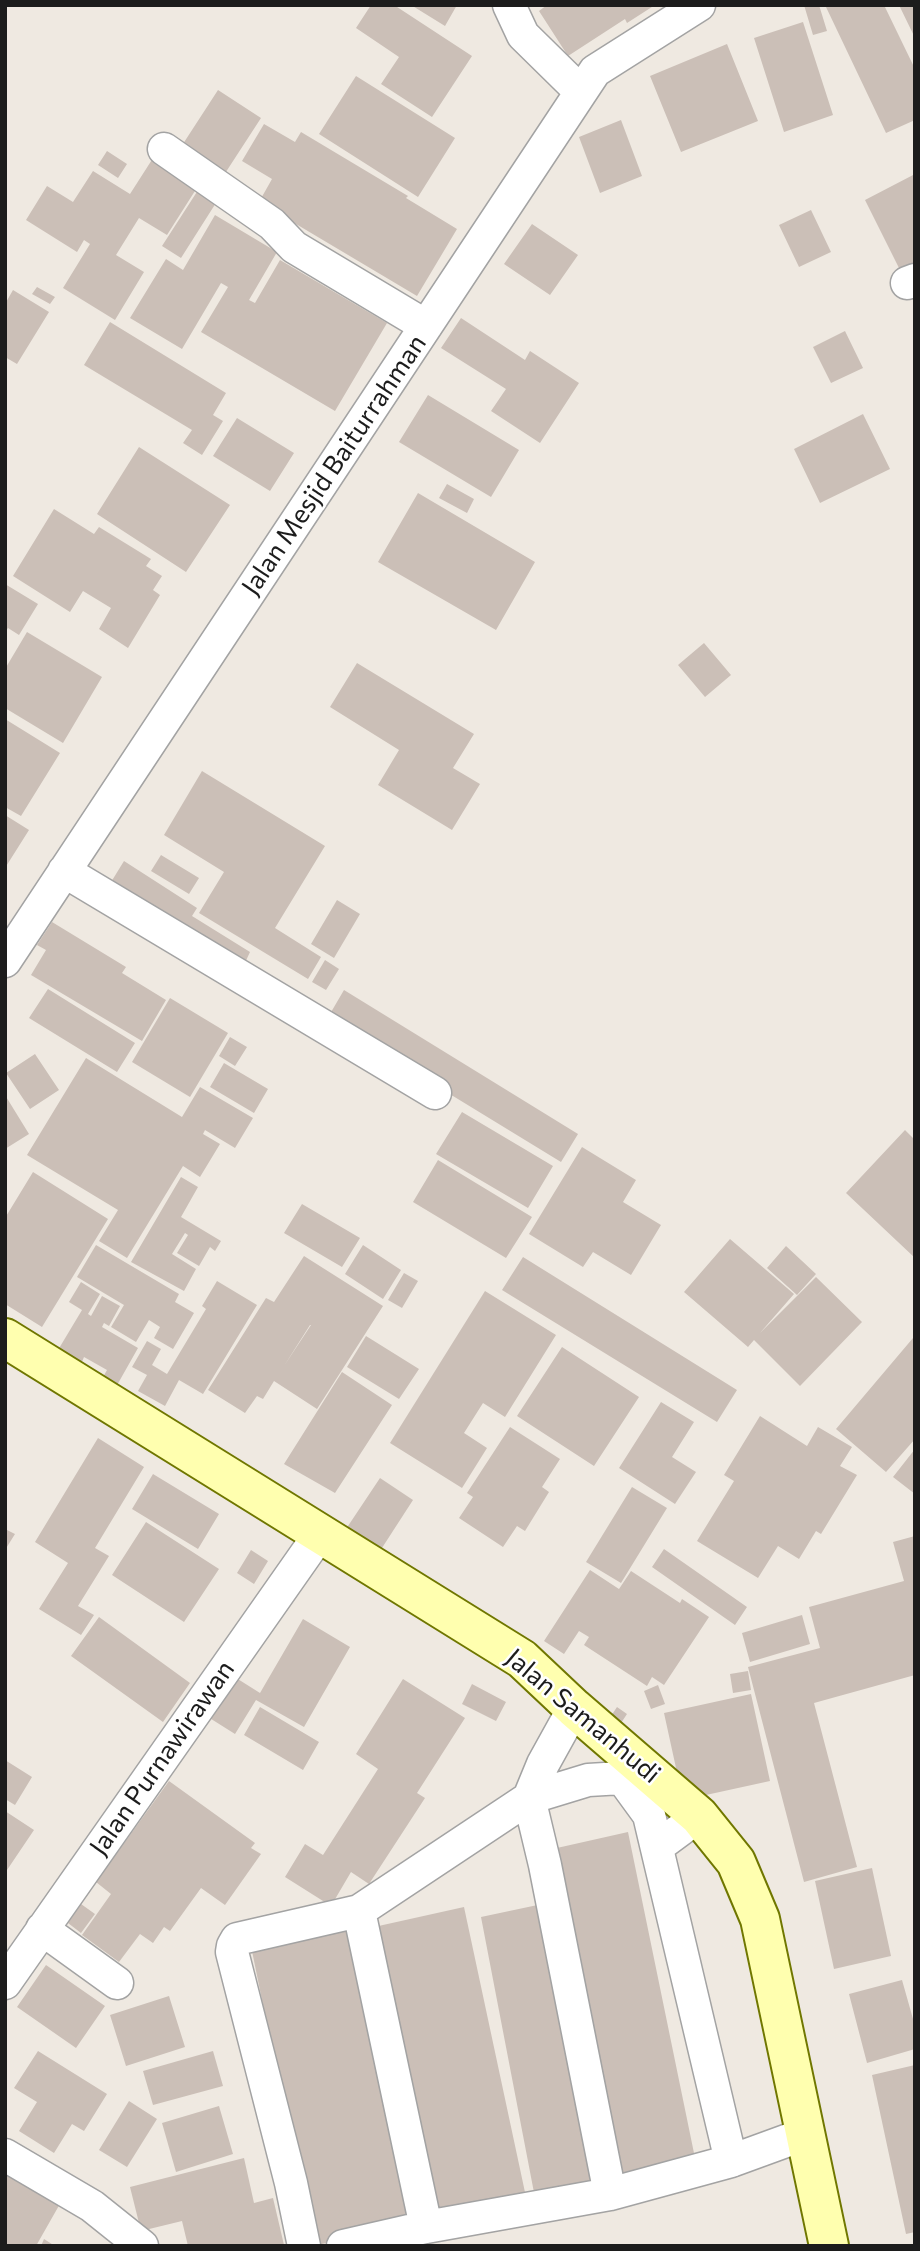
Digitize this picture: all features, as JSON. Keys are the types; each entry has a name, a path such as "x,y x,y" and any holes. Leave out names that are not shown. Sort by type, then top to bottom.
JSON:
{"street":[{"path":"509,5 523,35 581,92"},
{"name":"Jalan Mesjid Baiturrahman","path":"6,959 594,71 699,5"},
{"path":"164,149 272,224 294,247 426,326"},
{"path":"64,871 435,1093"},
{"name":"Jalan Samanhudi","path":"5,1338 522,1659 574,1708 699,1816 736,1862 760,1919 829,2246"},
{"name":"Jalan Purnawirawan","path":"5,1983 320,1534"},
{"path":"574,1708 543,1764 529,1798 545,1865 610,2194"},
{"path":"304,2246 291,2183 232,1952 237,1939 359,1910 529,1798 588,1780 622,1777 649,1815 731,2161"},
{"path":"657,1847 699,1816"},
{"path":"359,1910 426,2227"},
{"path":"42,1929 117,1983"},
{"path":"343,2246 426,2227 610,2194 731,2161 806,2134"},
{"path":"5,2155 92,2206 142,2246"}],"building":[{"path":"371,5 394,5 472,56 432,117 381,84 399,57 356,28"},
{"path":"411,5 457,5 445,26"},
{"path":"547,5 655,5 627,23 625,19 568,56 539,11"},
{"path":"804,5 819,5 827,31 813,35"},
{"path":"884,5 915,69 915,120 886,133 826,7"},
{"path":"899,5 915,5 915,38"},
{"path":"803,22 833,115 784,132 754,38"},
{"path":"727,44 758,121 681,152 650,76"},
{"path":"356,76 455,138 418,197 319,134"},
{"path":"218,90 261,118 222,178 179,150"},
{"path":"621,120 642,176 600,193 579,137"},
{"path":"264,124 295,142 301,132 408,196 406,198 457,229 417,296 259,202 272,179 242,161"},
{"path":"107,151 127,164 118,178 98,165"},
{"path":"155,155 200,183 167,235 139,218 116,255 144,272 115,320 63,288 90,244 84,240 77,252 26,220 47,186 73,202 93,171 130,194"},
{"path":"915,174 915,268 902,274 865,200"},
{"path":"202,184 221,195 181,258 162,246"},
{"path":"811,210 831,252 799,267 779,225"},
{"path":"215,215 277,252 249,300 255,303 280,260 387,323 335,411 201,332 228,287 221,283 182,349 130,318 166,259 183,270"},
{"path":"532,224 578,255 550,295 504,264"},
{"path":"37,287 55,297 50,304 32,294"},
{"path":"13,290 49,312 17,364 5,357 5,304"},
{"path":"461,318 525,360 530,351 579,383 540,443 491,411 506,389 441,348"},
{"path":"110,322 226,393 213,415 223,421 202,455 183,443 192,430 84,365"},
{"path":"845,331 863,368 831,383 813,347"},
{"path":"428,395 519,450 491,497 399,442"},
{"path":"863,414 890,469 820,503 794,449"},
{"path":"237,418 294,453 270,491 213,456"},
{"path":"139,447 230,505 186,572 97,514"},
{"path":"447,484 474,499 467,513 439,498"},
{"path":"418,493 535,562 496,630 378,562"},
{"path":"54,509 94,534 99,527 151,559 146,566 162,576 153,590 160,595 128,648 99,629 111,608 83,591 70,612 13,576"},
{"path":"5,584 38,604 19,635 8,628 5,632"},
{"path":"27,632 102,677 63,743 5,708 5,669"},
{"path":"704,643 731,675 705,697 678,665"},
{"path":"357,663 474,734 453,768 480,784 452,830 378,785 399,750 330,707"},
{"path":"5,719 60,753 21,816 5,807"},
{"path":"202,771 325,846 275,928 321,957 308,979 199,913 224,872 164,835"},
{"path":"5,815 29,830 5,868"},
{"path":"161,855 199,878 189,894 151,871"},
{"path":"124,861 197,908 192,916 250,952 243,967 108,887"},
{"path":"337,900 360,914 334,958 311,944"},
{"path":"52,922 126,967 122,973 166,1000 142,1041 31,975 46,950 37,945"},
{"path":"325,960 339,969 326,990 312,982"},
{"path":"48,989 135,1043 117,1072 29,1018"},
{"path":"344,990 578,1134 561,1162 327,1019"},
{"path":"170,998 228,1033 190,1097 132,1062"},
{"path":"230,1037 247,1047 235,1066 219,1056"},
{"path":"35,1054 59,1090 30,1109 6,1073"},
{"path":"86,1058 182,1117 200,1087 253,1118 235,1148 205,1130 203,1134 220,1144 200,1177 183,1166 127,1258 99,1241 118,1210 27,1155"},
{"path":"224,1063 268,1089 254,1113 210,1087"},
{"path":"5,1095 29,1134 5,1149"},
{"path":"462,1112 553,1166 528,1208 436,1154"},
{"path":"905,1130 915,1140 915,1258 846,1193"},
{"path":"582,1147 636,1180 623,1202 661,1225 631,1275 593,1252 583,1267 529,1234"},
{"path":"438,1160 532,1217 506,1258 413,1202"},
{"path":"33,1172 108,1219 42,1327 5,1304 5,1218"},
{"path":"181,1177 198,1187 181,1217 221,1241 215,1251 210,1247 199,1266 177,1253 188,1235 185,1233 172,1254 196,1269 184,1291 131,1262"},
{"path":"302,1204 360,1238 342,1267 284,1233"},
{"path":"730,1239 794,1294 760,1333 816,1277 862,1322 800,1386 754,1340 748,1347 684,1292"},
{"path":"96,1245 179,1294 175,1302 194,1313 173,1349 154,1338 160,1327 149,1320 136,1342 111,1327 124,1305 77,1277"},
{"path":"363,1245 401,1270 383,1299 345,1274"},
{"path":"786,1246 816,1274 797,1295 767,1268"},
{"path":"304,1256 383,1306 317,1409 274,1381 263,1399 257,1396 245,1413 208,1390 266,1298 274,1302"},
{"path":"523,1257 737,1390 717,1422 502,1290"},
{"path":"404,1273 418,1281 402,1308 388,1300"},
{"path":"217,1281 257,1305 203,1394 179,1380 165,1406 138,1391 147,1375 132,1367 147,1341 161,1349 152,1365 167,1374 206,1309 202,1306"},
{"path":"81,1282 100,1294 88,1314 91,1316 102,1296 120,1306 109,1326 104,1323 102,1327 138,1348 116,1387 102,1379 107,1370 84,1357 81,1364 58,1350 82,1310 69,1302"},
{"path":"485,1291 556,1335 505,1417 483,1403 464,1433 487,1448 462,1488 390,1443"},
{"path":"366,1336 419,1369 399,1399 347,1367"},
{"path":"913,1338 915,1439 886,1472 836,1429"},
{"path":"562,1347 639,1397 594,1466 517,1416"},
{"path":"342,1372 392,1405 335,1493 284,1464"},
{"path":"661,1402 694,1422 672,1457 696,1472 675,1504 619,1468"},
{"path":"760,1416 807,1446 818,1427 852,1447 840,1466 857,1475 821,1534 816,1531 799,1559 778,1546 758,1578 697,1541 734,1481 724,1475"},
{"path":"510,1427 560,1459 542,1487 549,1492 525,1531 517,1526 503,1547 459,1518 473,1497 467,1493"},
{"path":"98,1438 144,1467 95,1548 109,1556 78,1606 94,1615 81,1635 39,1609 68,1563 35,1542"},
{"path":"915,1449 915,1494 893,1477"},
{"path":"153,1474 219,1514 198,1549 132,1509"},
{"path":"380,1478 413,1500 380,1551 346,1529"},
{"path":"632,1487 667,1508 621,1583 586,1562"},
{"path":"146,1522 219,1569 184,1622 112,1575"},
{"path":"5,1529 15,1534 5,1550"},
{"path":"915,1536 915,1675 814,1703 857,1867 804,1882 748,1667 820,1648 809,1607 904,1581 893,1542"},
{"path":"664,1549 747,1607 735,1625 652,1567"},
{"path":"251,1550 268,1561 254,1584 237,1573"},
{"path":"590,1570 619,1589 631,1571 680,1603 682,1599 709,1617 664,1685 652,1677 647,1686 584,1645 589,1637 579,1631 564,1654 544,1641"},
{"path":"802,1615 810,1644 750,1662 742,1633"},
{"path":"99,1617 190,1683 163,1722 71,1656"},
{"path":"303,1619 350,1647 304,1727 256,1700 235,1734 208,1717 233,1676 260,1693"},
{"path":"748,1671 751,1690 733,1693 730,1674"},
{"path":"403,1679 465,1718 417,1793 425,1798 369,1884 351,1872 331,1906 285,1877 305,1844 323,1855 378,1769 356,1754"},
{"path":"472,1684 506,1702 496,1721 462,1704"},
{"path":"658,1685 665,1704 651,1709 644,1691"},
{"path":"751,1694 770,1781 683,1800 664,1713"},
{"path":"260,1707 319,1742 303,1770 244,1735"},
{"path":"617,1707 627,1714 617,1729 607,1722"},
{"path":"5,1760 32,1777 15,1805 5,1799"},
{"path":"169,1781 255,1843 251,1848 261,1854 225,1905 201,1888 170,1931 164,1927 153,1943 140,1934 119,1962 82,1935 111,1894 96,1882"},
{"path":"5,1811 34,1830 5,1873"},
{"path":"628,1832 695,2158 615,2175 548,1850"},
{"path":"872,1868 891,1956 834,1969 815,1881"},
{"path":"547,1903 602,2190 536,2203 481,1917"},
{"path":"81,1904 95,1914 81,1933 68,1923"},
{"path":"464,1907 526,2197 428,2220 365,1929"},
{"path":"361,1923 422,2223 312,2246 251,1946"},
{"path":"46,1965 105,2006 76,2048 17,2007"},
{"path":"902,1980 915,2026 915,2049 867,2063 849,1994"},
{"path":"169,1996 185,2047 126,2066 110,2015"},
{"path":"38,2051 107,2094 84,2131 72,2124 54,2153 19,2131 37,2102 14,2088"},
{"path":"213,2051 223,2086 153,2105 143,2071"},
{"path":"915,2065 915,2232 906,2234 872,2075"},
{"path":"129,2101 157,2119 127,2167 99,2150"},
{"path":"219,2106 233,2154 176,2172 162,2123"},
{"path":"244,2158 254,2203 273,2198 284,2245 188,2246 182,2221 141,2231 130,2187"},
{"path":"5,2169 61,2202 36,2246 5,2246"},
{"path":"44,2239 55,2246 41,2246"}]}
